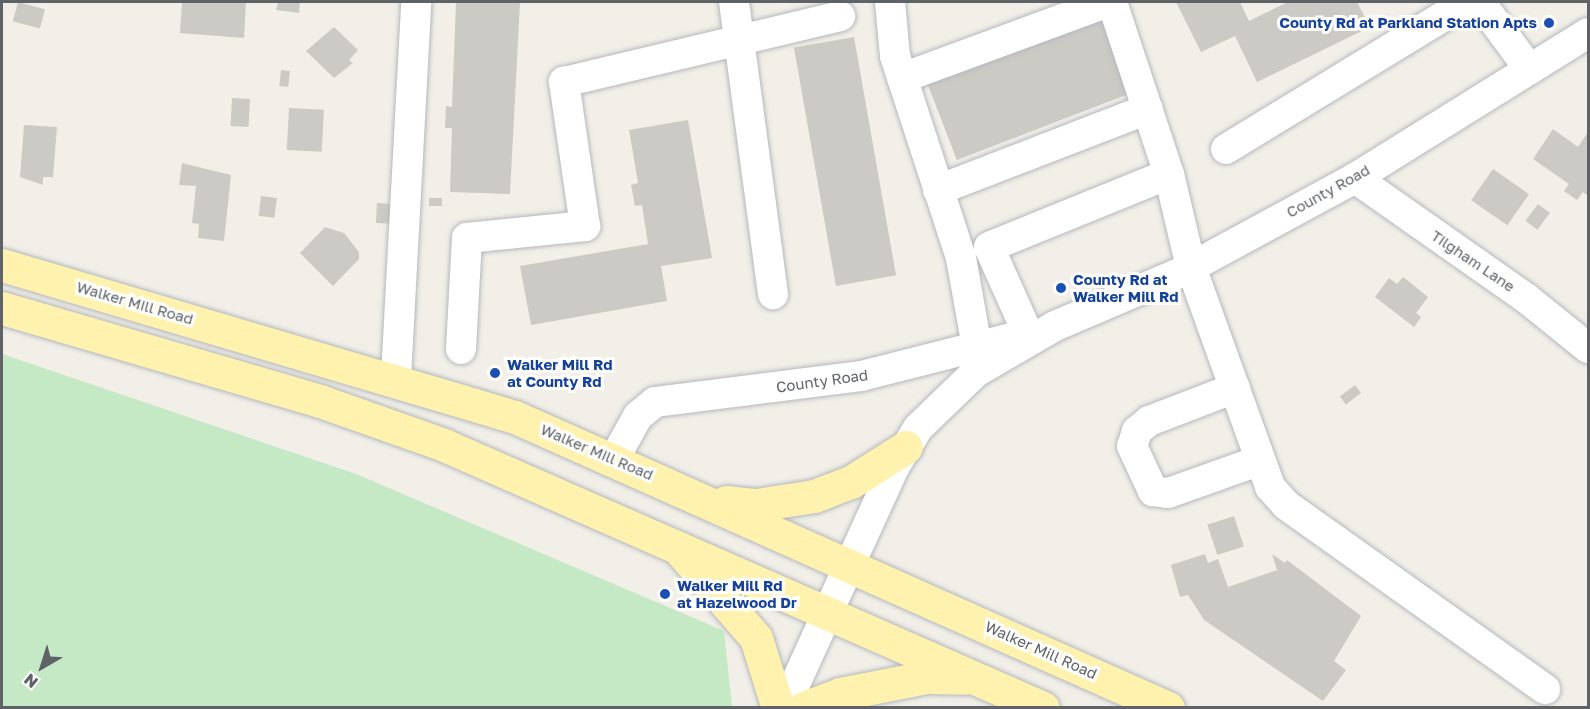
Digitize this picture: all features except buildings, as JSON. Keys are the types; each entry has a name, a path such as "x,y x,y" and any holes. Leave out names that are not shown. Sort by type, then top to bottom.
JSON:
{"main road":[{"name":"Walker Mill Road","path":"2,265 396,377 515,417 614,459 1168,708"},
{"path":"2,308 320,401 444,445 674,543 1042,708"},
{"path":"708,501 756,505 814,496 851,482 906,447"},
{"path":"674,543 756,638 778,708"},
{"path":"804,708 840,694 927,677 980,679"}],"street":[{"path":"396,377 416,2"},
{"path":"734,2 773,294"},
{"path":"890,2 902,78 961,258 977,347"},
{"path":"902,78 1111,2 1169,174 1191,267 1235,388 1258,461 1270,487 1286,505 1545,689"},
{"path":"1226,148 1467,2"},
{"path":"1480,2 1530,70"},
{"path":"461,349 467,238 585,226 564,82 739,38 840,16"},
{"name":"County Road","path":"614,459 638,416 655,402 861,376 977,347 1042,330 1191,267 1355,178 1588,33"},
{"path":"938,190 1148,109"},
{"path":"961,258 1169,174"},
{"name":"Tilgham Lane","path":"1355,178 1526,298 1588,348"},
{"path":"989,247 1042,330"},
{"name":"County Road","path":"784,708 847,563 918,428 976,372 1042,330"},
{"path":"1235,388 1149,421 1137,431 1132,446 1153,491 1168,493 1258,461"}],"green space":[{"path":"2,354 356,474 724,631 732,707 2,707"}],"place":[{"name":"County Rd at Parkland Station Apts","path":"1549,23"},
{"name":"County Rd at Walker Mill Rd","path":"1061,288"},
{"name":"Walker Mill Rd at County Rd","path":"495,373"},
{"name":"Walker Mill Rd at Hazelwood Dr","path":"665,594"}]}
